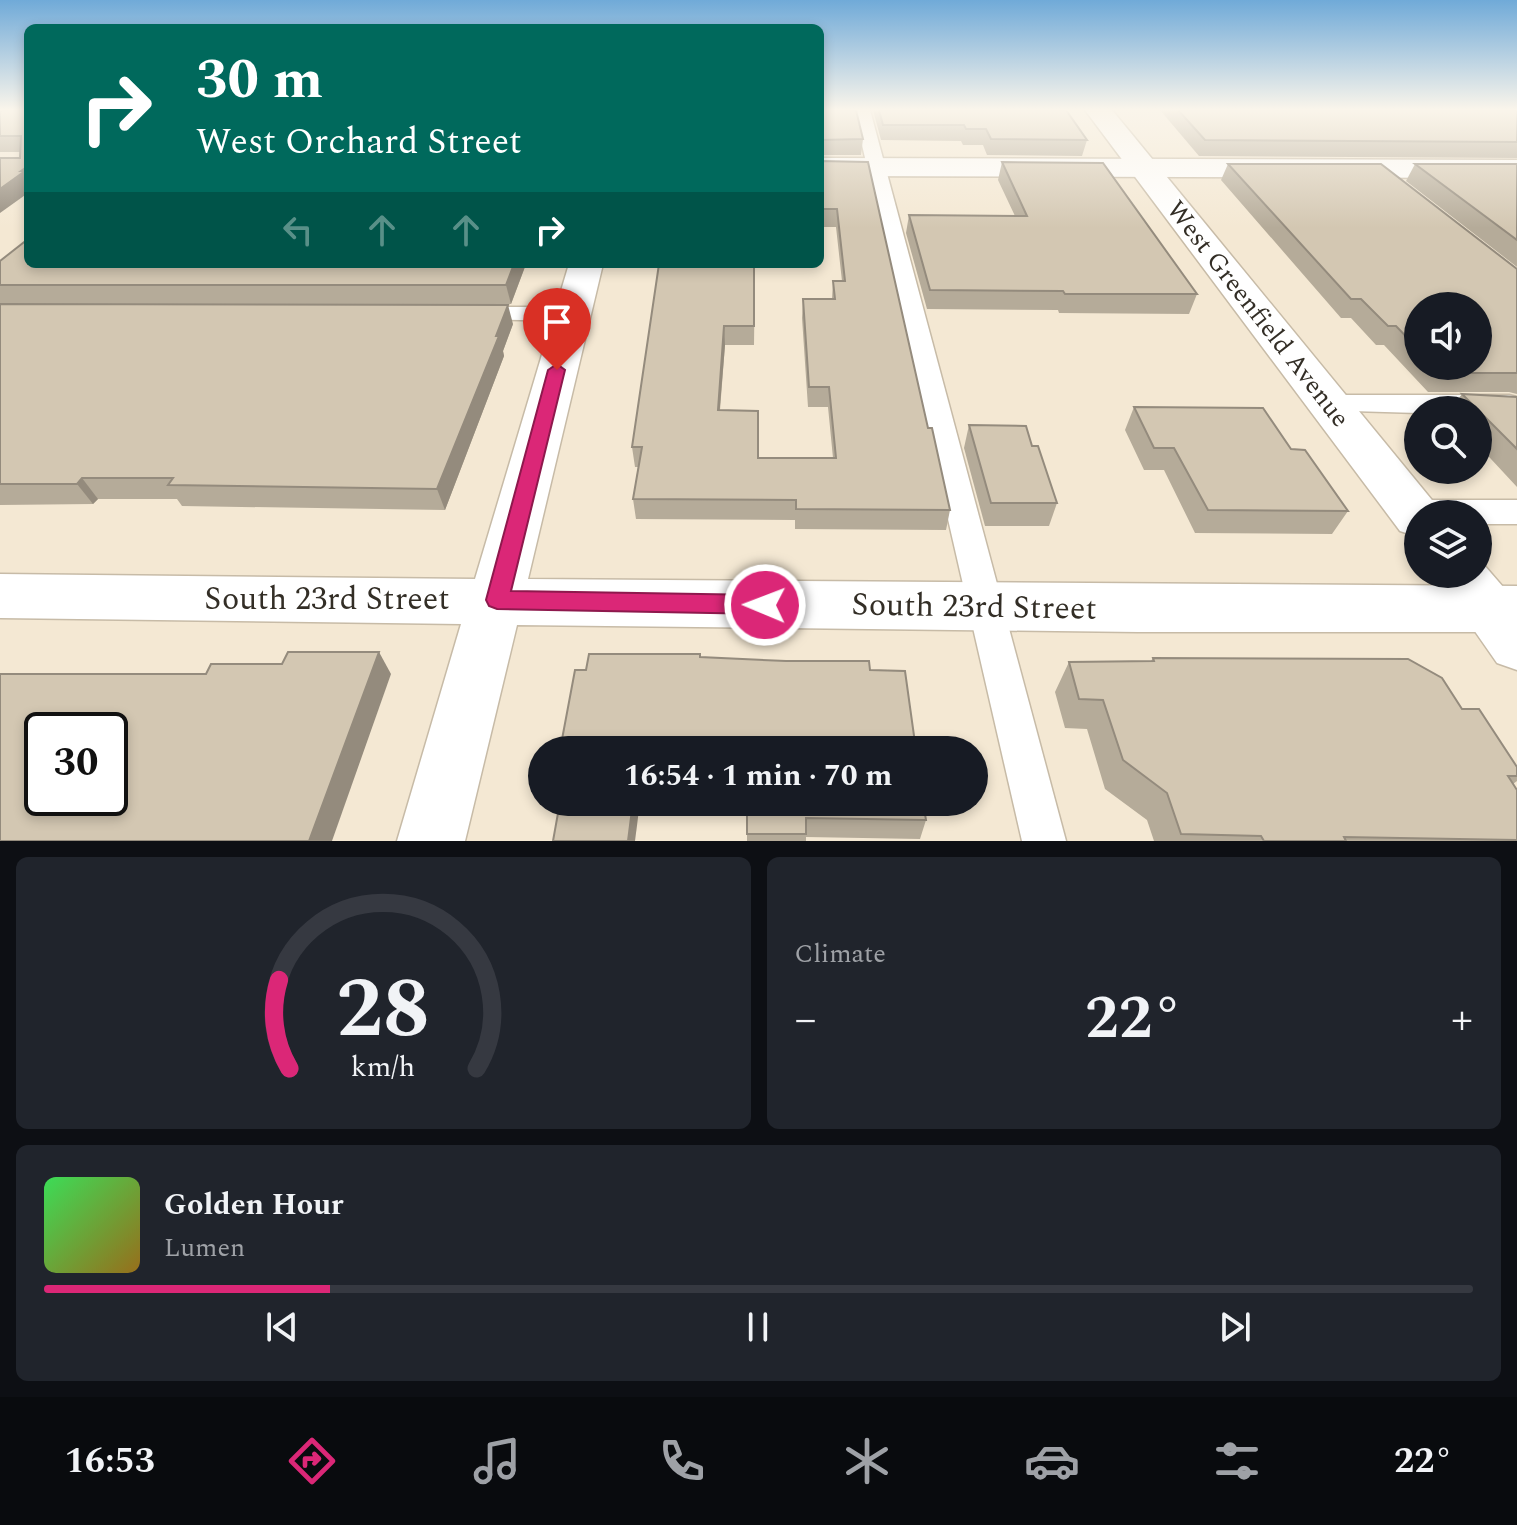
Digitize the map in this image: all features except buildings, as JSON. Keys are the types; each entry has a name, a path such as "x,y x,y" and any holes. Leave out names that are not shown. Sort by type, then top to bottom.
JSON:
{"street":[{"name":"West Greenfield Avenue","path":"1129,149 1404,500"},
{"path":"824,167 1517,169"},
{"path":"431,841 585,268"},
{"name":"South 23rd Street","path":"0,596 497,600 987,609 1496,609"}],"lane":[{"path":"871,149 1044,841"},
{"path":"1373,168 1406,194"},
{"path":"453,314 571,314"},
{"path":"1328,404 1509,404 1517,412"},
{"path":"1492,513 1517,512"}],"route":[{"path":"557,370 497,600 765,605"}]}
